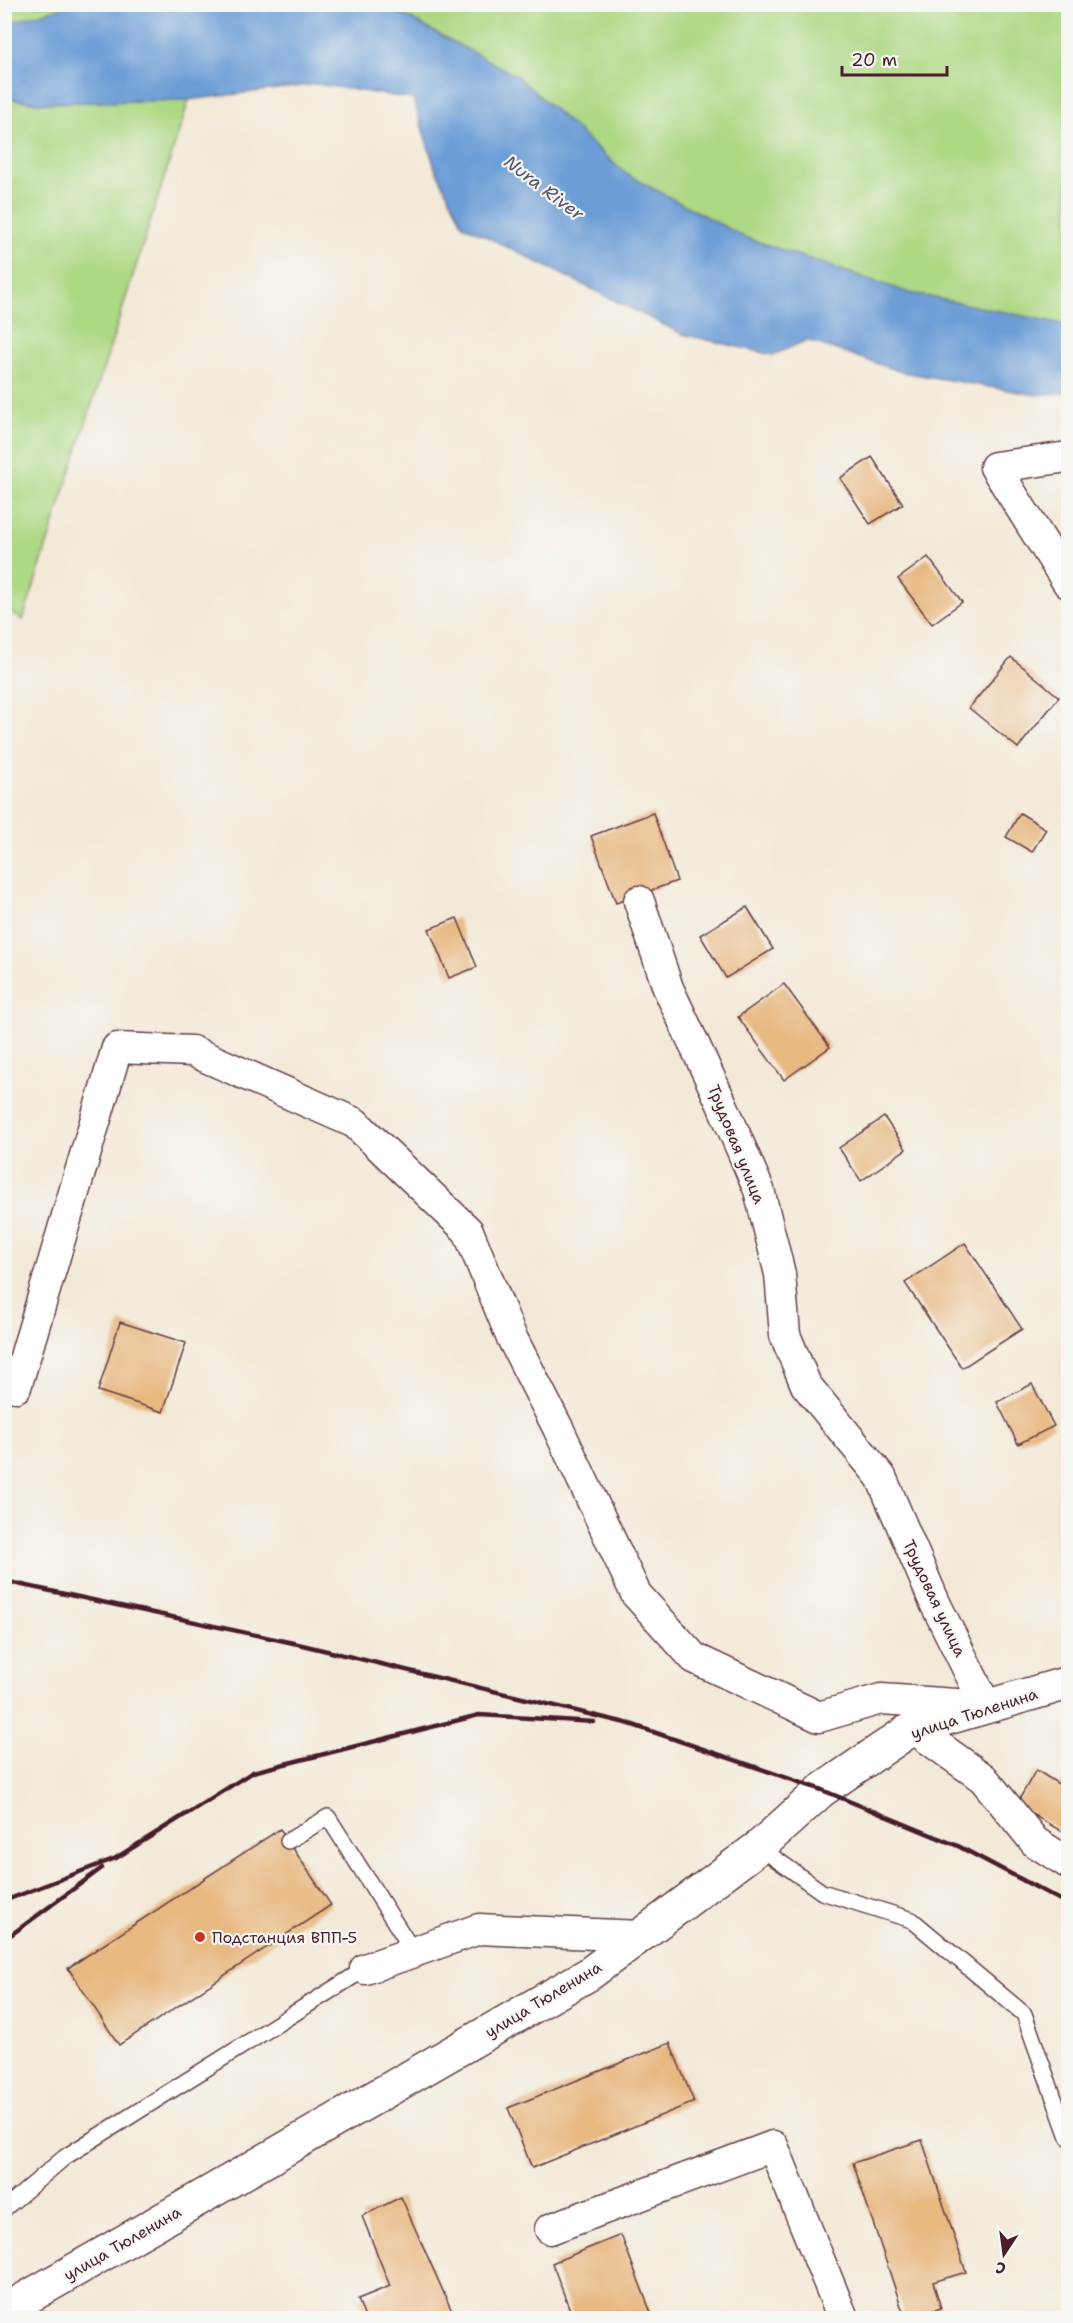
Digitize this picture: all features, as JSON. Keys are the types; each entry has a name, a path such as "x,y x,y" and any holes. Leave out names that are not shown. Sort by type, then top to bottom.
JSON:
{"street":[{"path":"1068,457 995,467 1068,583"},
{"name":"Трудовая улица","path":"639,901 668,988 759,1190 780,1274 785,1335 797,1365 806,1385 881,1477 934,1603 986,1706"},
{"path":"16,1387 117,1048 192,1051 354,1123 468,1231 511,1336 558,1428 636,1593 694,1658 819,1717 881,1700 986,1706"},
{"name":"улица Тюленина","path":"4,2310 589,1974 759,1847 822,1790 913,1728 1068,1683"},
{"path":"913,1728 983,1779 1035,1842 1068,1863"},
{"path":"364,1969 479,1929 641,1936"},
{"path":"550,2229 773,2146 843,2319"}],"lane":[{"path":"288,1841 328,1817 413,1951"},
{"path":"759,1847 822,1892 912,1920 1024,2014 1068,2137"},
{"path":"4,2210 65,2157 364,1969"}],"green space":[{"path":"285,4 1068,5 1068,323 1024,331 811,293"},
{"path":"5,5 192,5 5,41"},
{"path":"5,98 39,103 189,100 23,620 5,609"}],"water":[{"name":"Nura River","path":"74,4 385,5 517,76 626,174 744,237 910,293 1068,323 1068,392 1036,395 902,372 807,340 773,355 682,334 463,225 435,168 413,99 317,84 189,100 39,103 5,98 5,24"}],"building":[{"path":"872,457 903,504 870,524 840,478"},
{"path":"928,557 962,602 932,624 898,579"},
{"path":"1011,657 1059,697 1018,748 969,708"},
{"path":"653,813 677,881 616,903 591,836"},
{"path":"1020,813 1046,829 1032,852 1006,837"},
{"path":"747,907 773,949 726,978 700,935"},
{"path":"457,918 477,967 449,978 429,929"},
{"path":"784,984 830,1047 784,1080 738,1017"},
{"path":"884,1117 906,1149 861,1181 839,1148"},
{"path":"965,1243 1022,1329 962,1368 905,1283"},
{"path":"120,1322 186,1343 163,1412 98,1391"},
{"path":"1032,1384 1054,1426 1018,1444 997,1402"},
{"path":"1036,1770 1060,1785 1068,1771 1068,1835 1016,1805"},
{"name":"Подстанция ВПП-5","path":"280,1829 331,1905 119,2045 68,1968"},
{"path":"670,2043 694,2102 532,2168 508,2108"},
{"path":"922,2140 966,2272 933,2282 941,2308 923,2314 925,2318 905,2318 853,2163"},
{"path":"401,2197 455,2318 365,2318 358,2299 390,2286 362,2216"},
{"path":"621,2235 653,2318 573,2318 552,2263"}],"railway":[{"path":"4,1581 298,1644 630,1724 822,1790 958,1846 1068,1904"},
{"path":"4,1901 116,1858 253,1772 479,1715 594,1722"},
{"path":"4,1940 102,1868"}],"place":[{"name":"Подстанция ВПП-5","path":"200,1937"}]}
